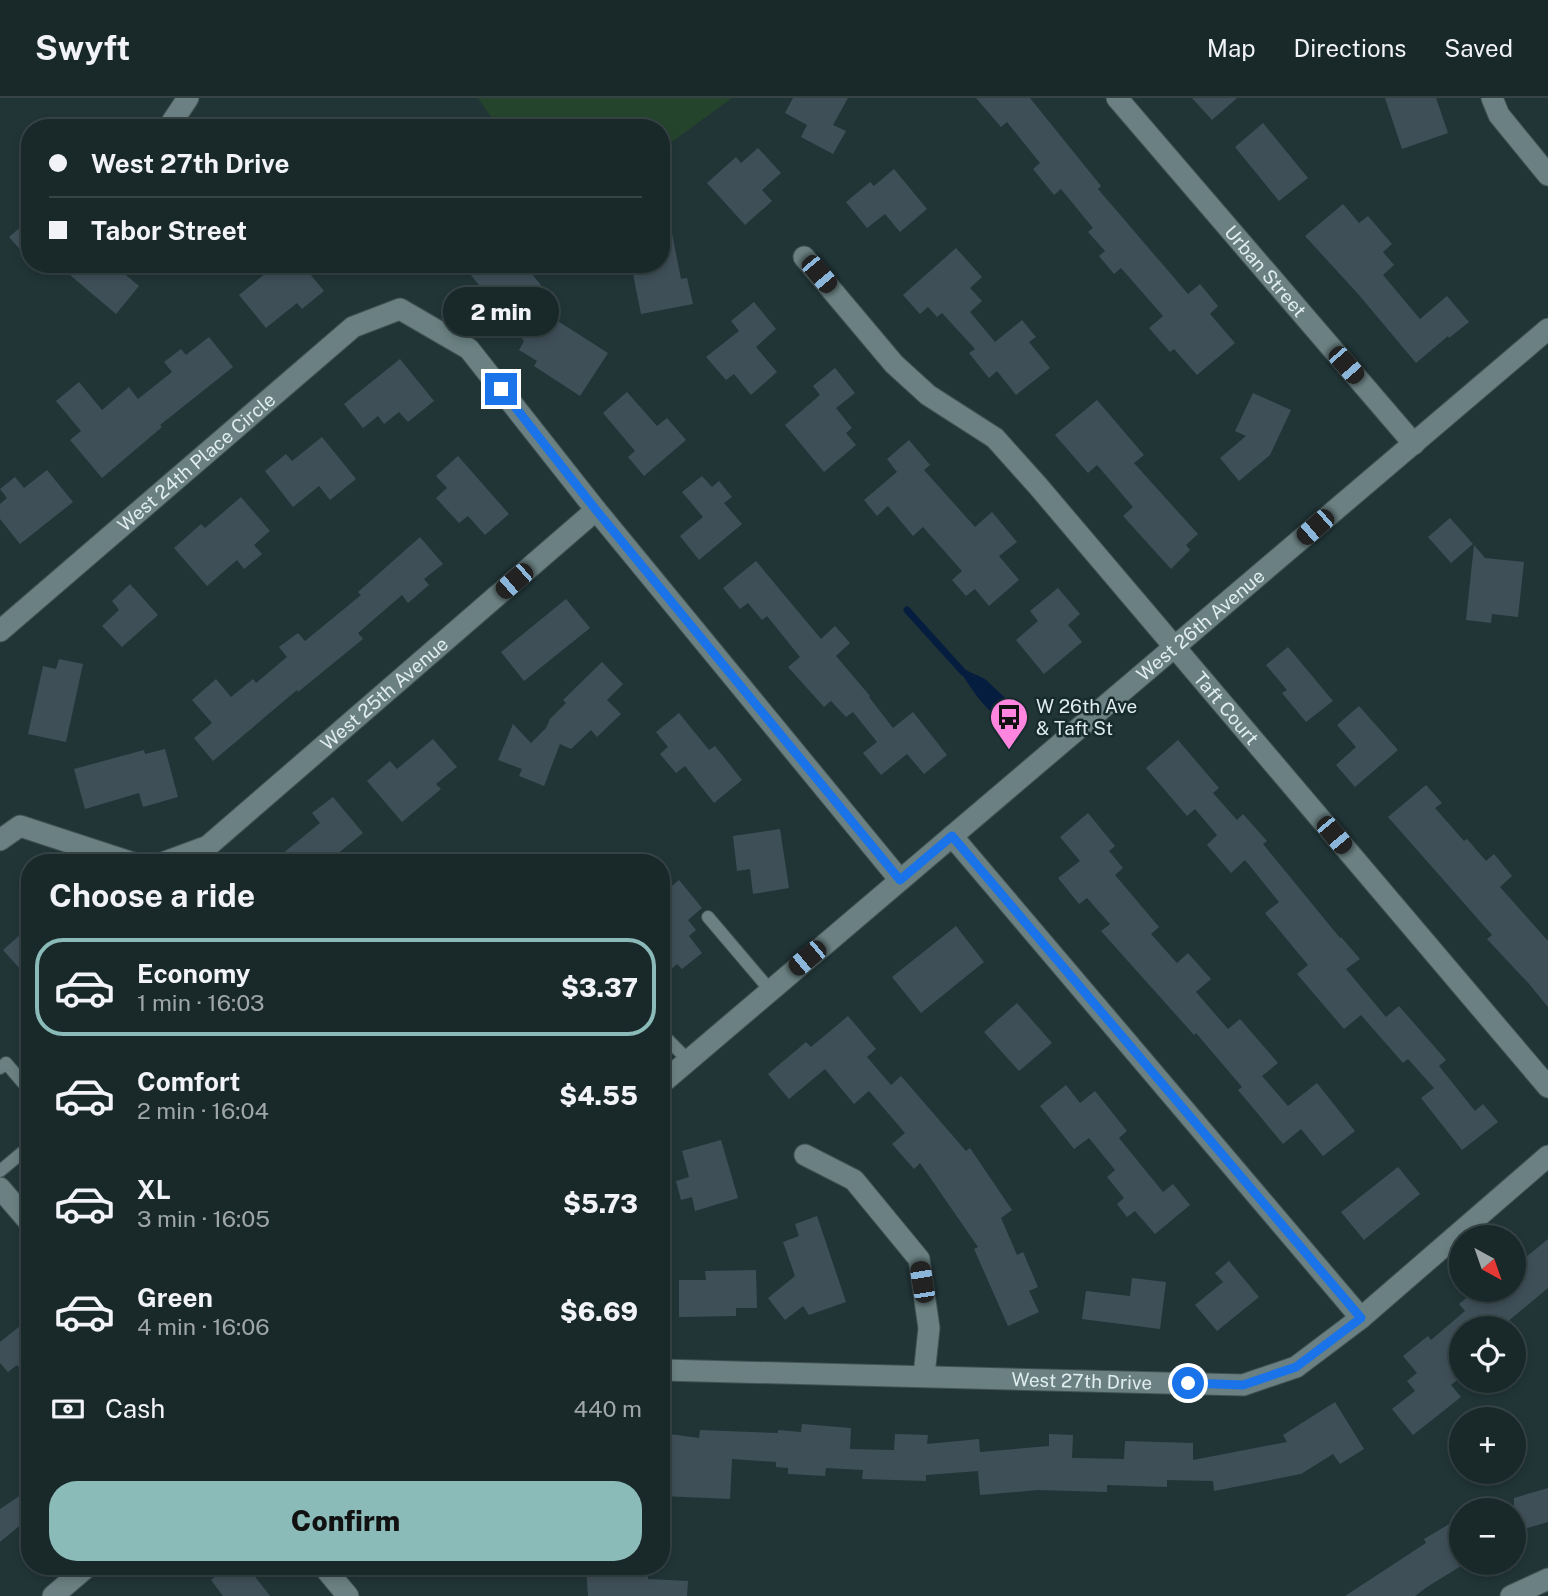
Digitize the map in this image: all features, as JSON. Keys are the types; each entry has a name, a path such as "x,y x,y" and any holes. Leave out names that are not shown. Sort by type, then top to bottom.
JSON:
{"street":[{"path":"174,119 188,98"},
{"name":"Urban Street","path":"1117,98 1414,444"},
{"path":"1492,98 1499,116 1548,175"},
{"name":"Taft Court","path":"804,257 894,364 928,394 995,438 1548,1087"},
{"name":"West 24th Place Circle","path":"0,631 353,327 400,309 469,349 596,510"},
{"name":"West 26th Avenue","path":"670,1076 1548,329"},
{"path":"596,510 900,880"},
{"name":"West 25th Avenue","path":"186,854 208,846 596,510"},
{"path":"0,840 20,826 106,854"},
{"path":"952,836 1361,1318"},
{"path":"208,846 214,854"},
{"path":"805,1155 854,1180 919,1259 929,1328 924,1376"},
{"name":"West 27th Drive","path":"670,1370 1243,1385 1296,1367 1361,1318 1548,1156"},
{"path":"0,1188 21,1212"},
{"path":"53,1596 78,1575"},
{"path":"330,1575 348,1596"},
{"path":"1511,1596 1548,1579"}],"lane":[{"path":"708,917 770,990"},
{"path":"670,1042 688,1060"},
{"path":"0,1068 6,1063 21,1080"},
{"path":"0,1171 21,1154"}],"green space":[{"path":"478,98 732,98 670,143 670,119 493,119"}],"water":[{"path":"957,666 985,679 1018,710 1017,715 1006,719 993,713 978,698"}],"building":[{"path":"793,98 848,98 833,125 846,131 833,154 801,137 807,125 785,113"},
{"path":"976,98 1030,98 1101,186 1098,189 1188,294 1200,284 1218,306 1210,314 1235,343 1197,375 1174,349 1170,352 1149,328 1163,316 1121,268 1114,274 1099,256 1105,251 1088,232 1093,228 1061,189 1054,195 1033,169 1040,163 1007,122 1001,127"},
{"path":"1192,98 1237,98 1212,120"},
{"path":"1385,98 1436,98 1448,133 1402,149"},
{"path":"1263,123 1308,178 1279,201 1235,147"},
{"path":"758,148 781,173 762,190 772,201 745,225 707,183 736,157 741,163"},
{"path":"894,169 927,209 900,232 885,214 867,228 846,202 870,182 874,186"},
{"path":"1343,204 1359,223 1368,216 1392,244 1383,252 1394,265 1383,275 1420,319 1447,296 1469,322 1416,363 1305,236"},
{"path":"670,223 681,279 687,278 693,304 641,314 633,273 670,273"},
{"path":"21,227 21,251 9,237"},
{"path":"956,248 982,277 970,288 982,301 970,312 995,342 1022,320 1036,337 1029,342 1050,368 1016,395 997,371 989,378 969,353 975,349 942,313 937,317 928,307 920,314 903,295"},
{"path":"68,273 124,273 139,286 116,314"},
{"path":"266,273 309,273 324,291 302,309 297,303 266,328 239,295"},
{"path":"469,273 531,273 544,289 528,302 608,353 580,396 534,366 537,361 519,350 524,341"},
{"path":"754,302 776,329 756,347 777,372 751,395 734,374 726,380 706,357 739,331 731,321"},
{"path":"209,337 233,367 160,425 162,427 102,478 70,440 81,431 56,401 79,382 102,410 129,387 138,399 172,372 164,362 181,349 186,355"},
{"path":"400,359 434,401 408,422 399,412 384,424 378,416 363,428 344,404"},
{"path":"835,368 855,393 836,408 852,428 846,433 856,445 824,472 785,425 820,395 813,386"},
{"path":"627,392 657,426 667,418 686,440 644,476 628,457 635,451 603,413"},
{"path":"1253,393 1291,410 1270,455 1239,481 1220,458 1246,436 1235,431"},
{"path":"1097,400 1144,455 1134,463 1198,534 1186,545 1190,550 1171,569 1123,516 1133,507 1097,465 1088,473 1055,435"},
{"path":"322,437 356,479 330,500 319,486 293,507 265,471 286,454 292,461"},
{"path":"909,440 930,465 924,470 975,527 992,512 1017,542 999,556 1019,580 989,606 975,589 966,596 952,580 962,571 923,527 913,536 888,506 877,516 864,500 897,472 887,459"},
{"path":"458,456 509,514 485,535 468,516 459,523 436,498 447,488 436,476"},
{"path":"47,470 73,502 20,544 0,519 0,504 7,498 0,489 15,477 24,488"},
{"path":"702,476 712,487 719,481 732,497 724,503 742,524 699,560 680,536 703,517 682,492"},
{"path":"241,497 270,531 254,545 262,554 244,569 237,560 207,586 174,548 201,524 205,528"},
{"path":"1450,518 1473,544 1451,563 1428,537"},
{"path":"420,537 443,564 424,579 429,585 408,603 402,595 358,633 363,639 213,761 194,738 212,723 192,700 216,679 231,697 253,679 256,683 287,657 279,647 298,633 305,641 361,595 358,592"},
{"path":"1474,545 1485,558 1524,562 1518,617 1492,614 1491,623 1466,620"},
{"path":"756,561 821,639 835,626 850,643 836,656 893,728 913,712 947,755 924,774 907,754 881,775 863,753 877,742 853,712 846,717 831,701 824,707 788,667 800,657 767,616 762,620 748,603 740,609 723,588"},
{"path":"130,584 158,615 122,647 102,626 119,610 112,601"},
{"path":"1058,588 1080,614 1068,625 1082,642 1044,674 1016,640 1038,621 1030,611"},
{"path":"566,599 590,628 524,681 501,652"},
{"path":"1288,647 1333,701 1306,722 1282,693 1287,690 1266,665"},
{"path":"59,659 83,664 66,742 28,734 43,666 56,669"},
{"path":"602,662 623,684 607,700 621,714 597,737 591,730 571,749 560,744 544,786 519,776 522,769 498,760 513,724 531,743 566,703 563,700"},
{"path":"1359,706 1398,750 1355,787 1336,765 1356,747 1337,725"},
{"path":"679,713 709,750 715,746 742,780 714,803 685,766 676,773 660,754 668,747 656,732"},
{"path":"433,739 457,767 436,784 441,789 402,822 367,781 390,761 397,769"},
{"path":"1178,740 1219,788 1213,793 1237,820 1243,814 1267,841 1263,844 1360,959 1346,969 1386,1017 1399,1006 1446,1060 1439,1066 1475,1111 1483,1104 1498,1122 1462,1150 1421,1098 1434,1088 1408,1059 1403,1063 1361,1015 1344,1029 1297,974 1308,965 1265,913 1279,902 1245,860 1231,873 1207,845 1217,835 1195,809 1187,816 1146,768"},
{"path":"165,749 178,797 143,807 139,793 85,809 74,769 144,750 145,754"},
{"path":"1426,785 1442,803 1435,808 1464,841 1467,839 1486,861 1494,854 1512,876 1500,887 1548,941 1548,1007 1487,939 1492,935 1388,817"},
{"path":"333,797 363,833 337,854 282,854 320,823 312,813"},
{"path":"1088,813 1115,846 1109,851 1123,868 1115,875 1159,927 1151,934 1177,963 1188,953 1211,979 1196,992 1228,1029 1240,1019 1278,1063 1262,1076 1288,1106 1317,1083 1355,1131 1323,1156 1301,1129 1283,1144 1238,1090 1242,1087 1196,1033 1194,1035 1101,931 1110,924 1087,898 1079,904 1058,878 1080,861 1060,837"},
{"path":"780,829 789,888 753,894 750,869 737,871 733,836"},
{"path":"679,880 702,908 688,920 696,930 689,936 702,953 682,969 677,964 670,970 670,887"},
{"path":"956,926 984,962 921,1013 892,977"},
{"path":"21,934 21,970 3,950"},
{"path":"1017,1003 1052,1043 1019,1071 984,1032"},
{"path":"848,1016 876,1049 867,1057 891,1085 901,1076 966,1151 970,1148 1012,1210 1001,1218 1017,1255 1023,1252 1038,1287 1029,1291 1039,1312 1008,1326 974,1249 978,1247 920,1163 914,1169 892,1144 905,1133 869,1091 854,1104 825,1069 789,1099 768,1074 806,1042 811,1047"},
{"path":"1066,1085 1080,1103 1095,1091 1127,1131 1119,1138 1163,1192 1173,1184 1190,1205 1155,1234 1135,1211 1127,1217 1117,1204 1124,1198 1107,1177 1115,1170 1089,1138 1074,1149 1040,1106"},
{"path":"721,1140 738,1198 695,1211 692,1197 681,1200 676,1181 689,1177 682,1151"},
{"path":"1398,1167 1420,1194 1364,1240 1341,1212"},
{"path":"817,1216 846,1302 809,1315 803,1306 785,1320 768,1298 795,1276 783,1242 799,1236 795,1224"},
{"path":"1548,1239 1548,1288 1514,1316 1459,1316 1465,1311 1459,1304 1461,1302 1526,1302 1526,1257"},
{"path":"1229,1261 1259,1297 1217,1331 1195,1305 1223,1282 1215,1273"},
{"path":"756,1270 757,1308 736,1308 736,1316 679,1317 679,1280 706,1280 705,1271"},
{"path":"1132,1278 1166,1282 1160,1329 1082,1319 1086,1291 1130,1296"},
{"path":"21,1325 21,1370 17,1365 8,1372 0,1363 0,1342"},
{"path":"1449,1325 1449,1393 1458,1393 1461,1397 1413,1435 1392,1409 1415,1391 1407,1381 1417,1373 1403,1356 1428,1336 1431,1340"},
{"path":"1335,1402 1364,1449 1340,1464 1333,1454 1301,1474 1214,1491 1213,1481 1167,1480 1167,1487 1107,1485 1107,1492 1038,1490 980,1495 978,1471 926,1475 926,1481 862,1479 863,1470 826,1468 825,1476 788,1474 788,1468 776,1467 776,1462 732,1459 730,1499 670,1496 670,1434 699,1438 700,1430 801,1432 802,1424 851,1428 850,1449 894,1450 895,1434 928,1435 927,1444 979,1439 980,1452 1049,1446 1049,1434 1073,1435 1072,1458 1124,1459 1125,1441 1193,1443 1193,1460 1287,1442 1283,1435"},
{"path":"1548,1488 1548,1522 1526,1528 1526,1498 1514,1498"},
{"path":"21,1495 21,1524 0,1542 0,1509"},
{"path":"1449,1524 1449,1573 1415,1596 1345,1596 1426,1543 1424,1539"},
{"path":"217,1575 254,1575 270,1596 223,1596 211,1580"},
{"path":"587,1575 648,1575 648,1579 688,1581 687,1596 588,1596"}],"waterway":[{"path":"907,610 963,672"}],"place":[{"name":"W 26th Ave & Taft St","path":"1009,751"}],"route":[{"path":"501,389 596,510 900,880 952,836 1361,1318 1296,1367 1243,1385 1188,1383"}]}
